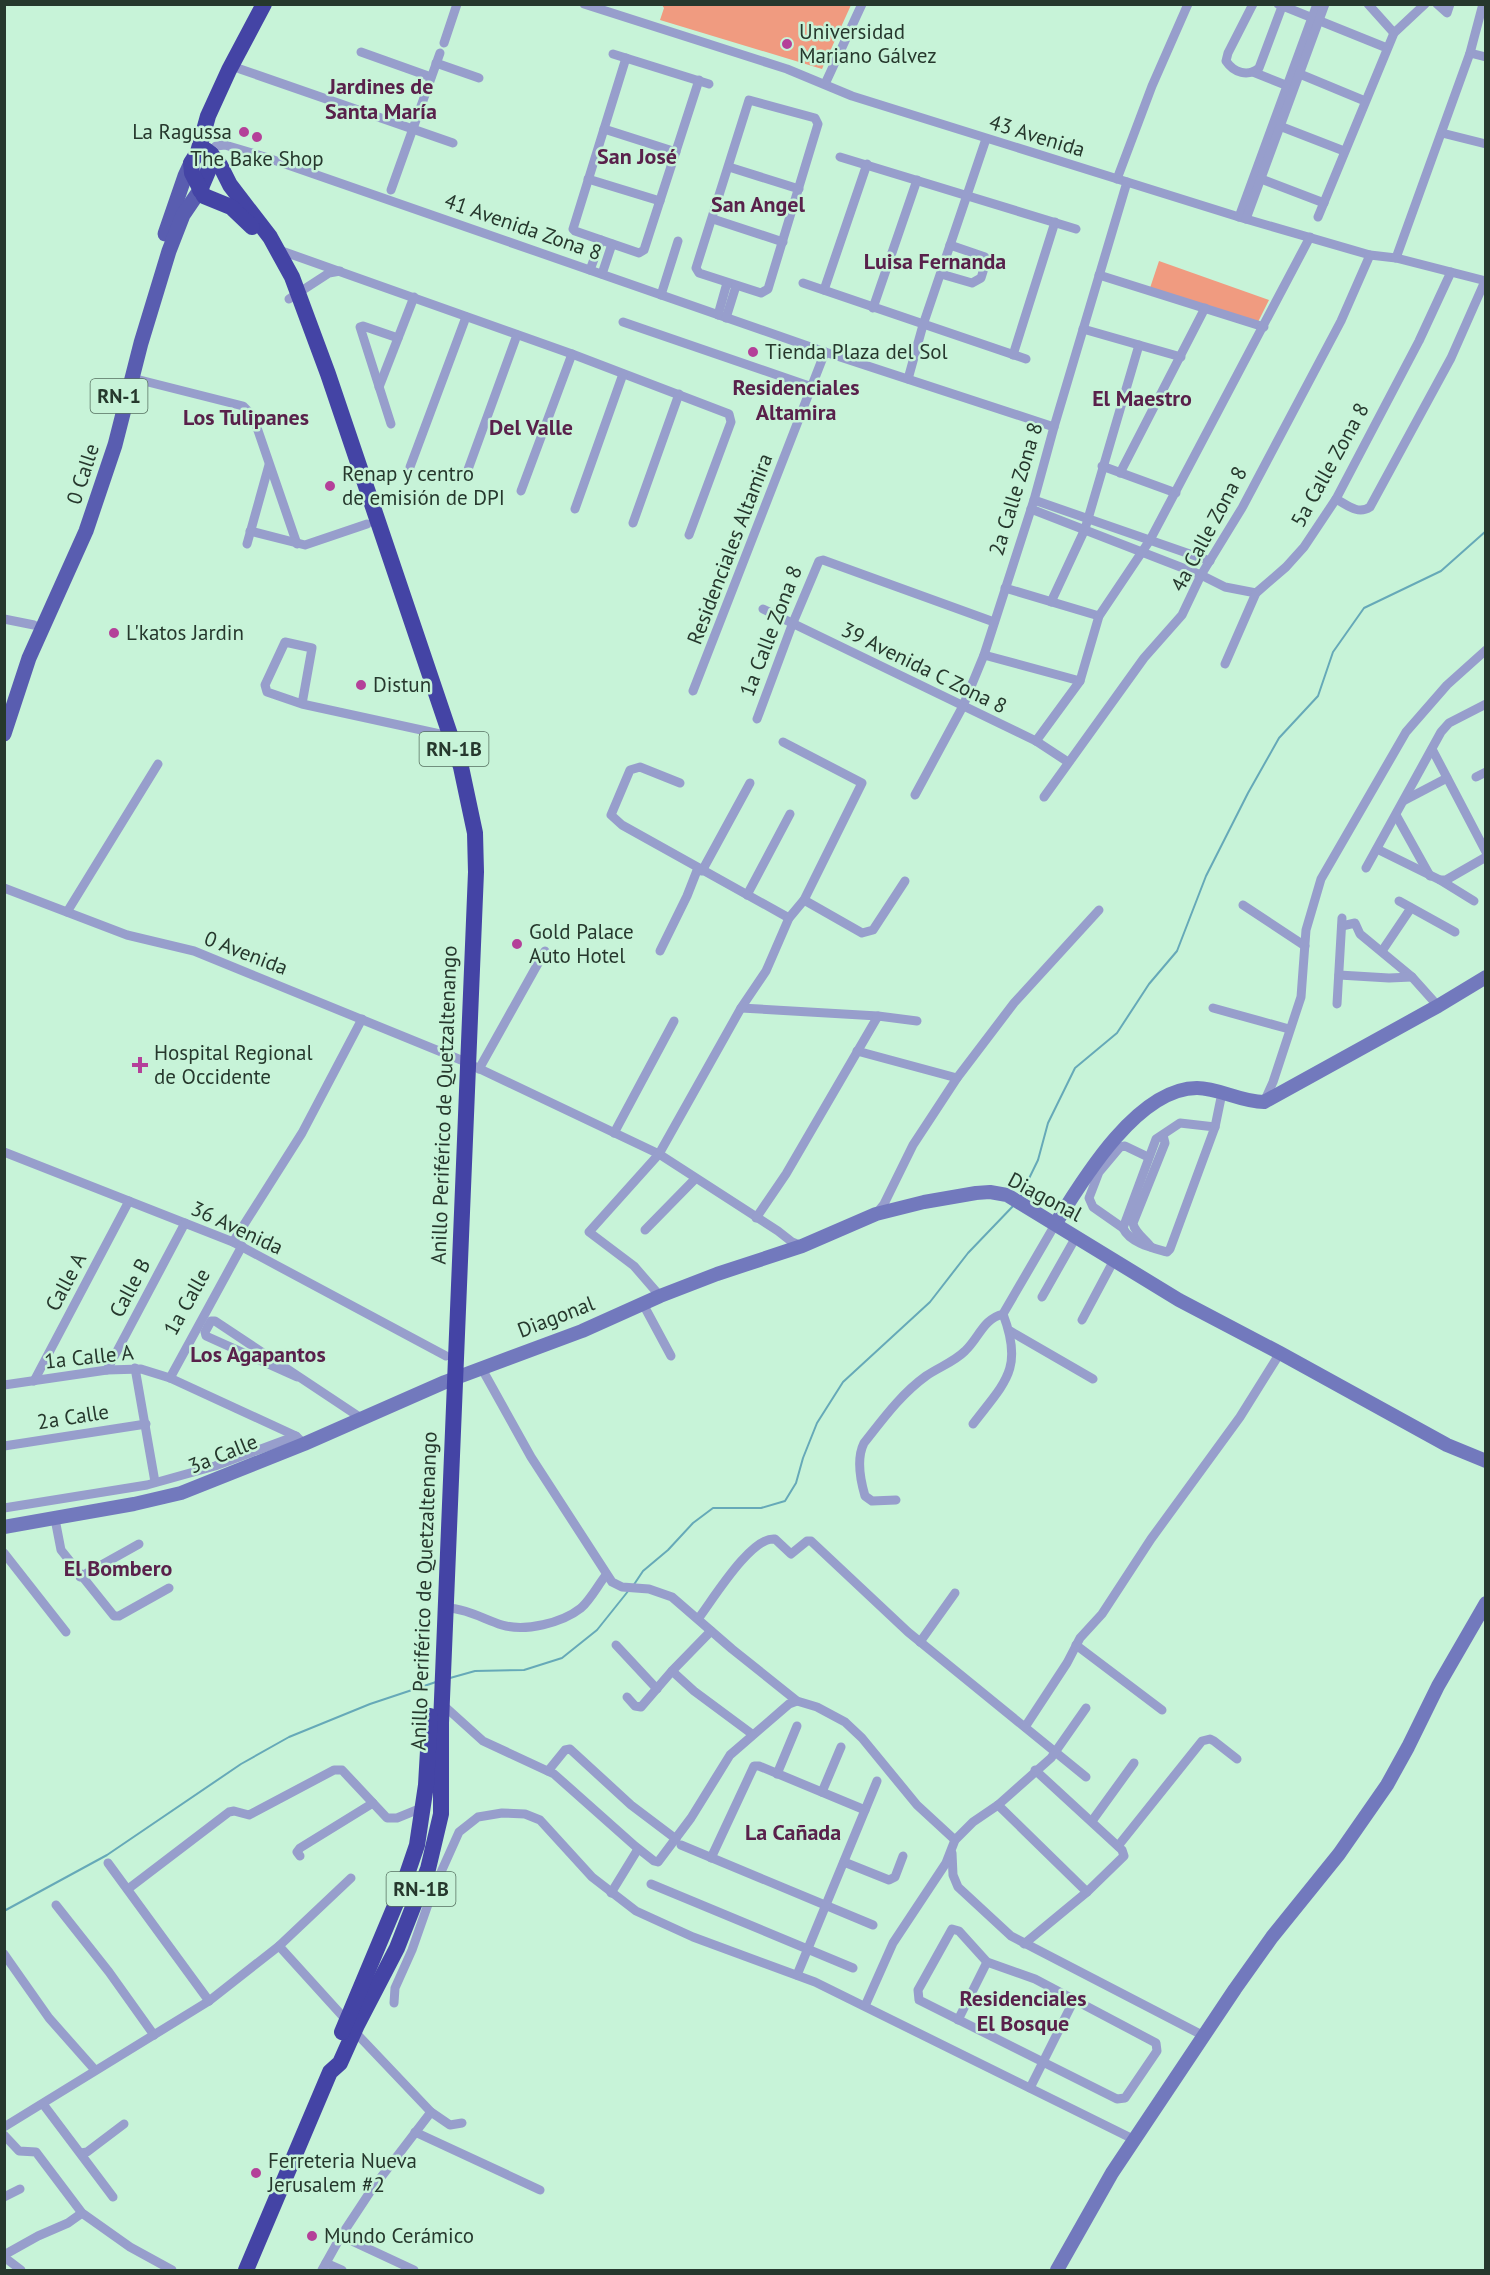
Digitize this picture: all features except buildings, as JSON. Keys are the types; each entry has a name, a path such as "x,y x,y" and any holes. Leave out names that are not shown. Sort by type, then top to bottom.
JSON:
{"highway":[{"name":"RN-1","path":"206,156 208,116 264,4"},
{"name":"RN-1","path":"206,156 225,99 276,4"},
{"path":"206,156 192,173 206,195"},
{"name":"Anillo Periférico de Quetzaltenango","path":"206,156 279,250 367,524 440,734 460,801 468,856 470,1064 446,1356 449,1380 445,1608 424,1807 411,1865 350,2026 339,2063 330,2072 246,2271"},
{"name":"Anillo Periférico de Quetzaltenango","path":"206,195 231,207 250,225 272,257 294,297 328,374 460,767 470,802 475,833 476,872 470,1064 449,1380 438,1687 442,1802 436,1839 419,1892 397,1948 387,1986 350,2026"}],"main road":[{"name":"0 Calle","path":"4,707 34,625 65,563 83,519 102,462 149,285 182,185 206,156"},
{"name":"0 Calle","path":"4,734 29,658 86,531 111,458 169,251 183,215 206,195"}],"street":[{"path":"444,42 457,4"},
{"name":"43 Avenida","path":"584,4 787,69 852,96 1242,218 1370,255 1396,258 1485,281"},
{"path":"825,84 862,4"},
{"name":"2a Calle Zona 8","path":"915,795 963,706 984,655 1033,505 1099,275 1122,181 1152,86 1188,4"},
{"path":"1253,4 1226,61 1236,71 1253,72 1288,86"},
{"path":"1316,20 1317,4"},
{"path":"1242,218 1316,20 1325,4"},
{"path":"1368,4 1394,33"},
{"path":"1318,217 1394,33 1425,4"},
{"path":"1437,4 1447,14 1450,4"},
{"path":"1253,72 1259,68 1281,5 1387,48"},
{"path":"1396,258 1470,53 1483,8"},
{"path":"361,52 431,76"},
{"path":"391,190 440,53"},
{"path":"1470,53 1485,57"},
{"path":"613,54 627,58 704,82 676,152 645,250 642,252 612,244 573,229 627,58"},
{"path":"436,63 479,78"},
{"path":"240,69 453,144"},
{"path":"1278,125 1288,86 1297,73"},
{"path":"1297,73 1365,101"},
{"path":"749,100 815,118 818,124 799,189 768,289 765,292 731,285 699,273 696,268 749,100"},
{"path":"1278,125 1344,151"},
{"path":"604,129 676,152"},
{"path":"1442,133 1485,144"},
{"path":"908,379 923,325 987,139"},
{"name":"41 Avenida Zona 8","path":"206,156 220,144 233,147 825,352 1054,427"},
{"path":"840,157 1076,229"},
{"path":"824,290 867,164"},
{"path":"729,167 799,189"},
{"path":"1257,177 1324,203"},
{"path":"588,179 660,201"},
{"path":"873,308 917,180"},
{"path":"713,219 783,242"},
{"path":"1013,355 1055,222"},
{"path":"1036,741 1080,681 1099,616 1144,552 1310,237"},
{"path":"590,270 601,240"},
{"path":"661,295 678,241"},
{"path":"602,274 612,244"},
{"path":"941,274 972,283 981,278 986,262 985,257 950,245"},
{"path":"279,250 572,354 731,416 732,420 689,535"},
{"name":"4a Calle Zona 8","path":"1044,797 1144,658 1182,615 1341,321 1370,255"},
{"path":"294,297 329,273 343,271"},
{"name":"5a Calle Zona 8","path":"1225,664 1256,593 1286,567 1304,547 1336,499 1419,341 1451,272"},
{"path":"1099,275 1263,327"},
{"path":"1336,499 1355,510 1363,511 1370,507 1451,358 1485,281"},
{"path":"803,283 1026,359"},
{"path":"722,316 731,285"},
{"path":"379,387 414,297"},
{"path":"1120,472 1205,308"},
{"path":"410,467 466,317"},
{"path":"623,322 812,387"},
{"path":"391,424 360,327 398,338"},
{"path":"1083,329 1181,357"},
{"path":"466,475 517,335"},
{"path":"1051,602 1085,529 1139,345"},
{"name":"Residenciales Altamira","path":"693,691 825,352"},
{"path":"521,491 572,354"},
{"path":"575,509 623,374"},
{"path":"132,378 243,406 253,416 297,544"},
{"path":"633,523 679,394"},
{"path":"247,543 270,465"},
{"path":"1102,466 1176,493"},
{"path":"1033,505 1088,518 1210,561"},
{"path":"1033,505 1085,529 1202,575 1225,587 1256,593"},
{"path":"250,531 305,545 367,524"},
{"name":"1a Calle Zona 8","path":"757,719 817,563 823,560 994,622"},
{"path":"1005,588 1099,616"},
{"name":"39 Avenida C Zona 8","path":"763,609 1036,741 1068,762"},
{"path":"4,619 34,625"},
{"path":"302,704 312,648 285,642 265,685 267,692 302,704 440,734"},
{"path":"1264,1102 1273,1082 1301,997 1306,930 1321,879 1406,732 1432,702 1485,650"},
{"path":"984,655 1080,681"},
{"path":"1366,868 1432,749 1449,723 1485,704"},
{"path":"660,1296 634,1266 589,1232 659,1154 741,1008 766,970 789,918 804,900 862,783 783,742"},
{"path":"1432,749 1485,852"},
{"path":"67,912 158,764"},
{"path":"680,783 640,767 634,767 630,770 611,815 621,825 789,918"},
{"path":"1476,777 1485,772"},
{"path":"1405,800 1447,778"},
{"path":"660,951 700,869 750,783"},
{"path":"747,895 790,814"},
{"path":"1396,815 1430,877"},
{"path":"1377,849 1440,880 1474,901"},
{"path":"1440,880 1446,880 1485,857"},
{"path":"804,900 862,933 869,933 905,881"},
{"name":"0 Avenida","path":"4,888 127,935 194,951 470,1064 659,1154 792,1242 802,1246"},
{"path":"1399,901 1455,932"},
{"path":"1243,905 1305,946"},
{"path":"1382,951 1411,908"},
{"path":"876,1214 884,1204 913,1145 957,1078 1014,1003 1099,910"},
{"path":"1337,1004 1342,926 1355,923 1360,934 1413,977 1438,1006"},
{"path":"470,1064 545,951"},
{"path":"1339,975 1413,977"},
{"path":"896,1500 872,1501 865,1496 860,1467 860,1453 864,1443 909,1389 928,1374 960,1355 972,1344 990,1319 1003,1314 1089,1169 1142,1112 1161,1097 1180,1089 1199,1088 1252,1102 1264,1102 1438,1006 1485,977"},
{"path":"741,1008 878,1016 917,1021"},
{"path":"1213,1008 1289,1029"},
{"path":"756,1218 786,1174 878,1016"},
{"name":"1a Calle","path":"170,1378 237,1244 298,1140 362,1019"},
{"path":"614,1133 674,1021"},
{"path":"857,1051 957,1078"},
{"path":"1148,1157 1125,1146 1120,1147 1099,1172 1089,1198 1093,1207 1124,1228 1126,1233 1141,1244 1167,1252 1170,1250 1215,1127 1222,1093"},
{"path":"1124,1228 1156,1139 1180,1124 1215,1127"},
{"path":"1151,1247 1136,1231 1134,1223 1165,1143 1163,1135"},
{"name":"36 Avenida","path":"4,1152 237,1244 446,1356"},
{"path":"645,1230 695,1179"},
{"name":"Diagonal","path":"449,1380 582,1331 660,1296 717,1274 802,1246 876,1214 924,1202 990,1192 1007,1195 1056,1223 1172,1297 1280,1353 1447,1445 1485,1461"},
{"name":"Calle A","path":"34,1381 129,1201"},
{"name":"Calle B","path":"107,1370 185,1223"},
{"path":"1042,1297 1076,1237"},
{"path":"1082,1320 1114,1260"},
{"path":"643,1304 671,1356"},
{"path":"973,1424 996,1395 1009,1373 1013,1349 1010,1331 1003,1314"},
{"path":"297,1377 207,1336 205,1332 211,1321 215,1321 361,1418"},
{"path":"1010,1331 1093,1379"},
{"path":"1025,1727 1067,1663 1076,1645 1102,1614 1151,1539 1240,1417 1280,1353"},
{"path":"135,1368 155,1482"},
{"name":"1a Calle A","path":"4,1385 107,1370 135,1368 147,1370 170,1378 300,1440"},
{"path":"482,1369 531,1457 606,1575 616,1585 648,1589 672,1597 797,1701 817,1707 853,1729 917,1805 955,1840"},
{"name":"3a Calle","path":"4,1508 147,1485 215,1466 300,1440 361,1418 449,1380"},
{"name":"2a Calle","path":"4,1446 146,1424"},
{"name":"3a Calle","path":"4,1527 144,1503 181,1493 300,1440"},
{"path":"55,1519 61,1550 112,1615 116,1617 169,1588"},
{"path":"698,1619 738,1564 766,1540 775,1539 791,1554 810,1540 920,1642 1086,1777"},
{"path":"80,1577 139,1544"},
{"path":"4,1553 66,1632"},
{"path":"445,1608 480,1615 509,1627 544,1626 583,1606 606,1575"},
{"path":"920,1642 955,1593"},
{"path":"1058,2271 1107,2182 1257,1957 1339,1854 1387,1785 1438,1686 1485,1604"},
{"path":"627,1697 635,1706 641,1707 711,1631"},
{"path":"616,1645 657,1689"},
{"path":"1076,1645 1162,1710"},
{"path":"672,1671 694,1691 752,1734"},
{"path":"438,1687 483,1741 548,1771 638,1849 658,1862 679,1842 726,1760 752,1734 789,1704 797,1701"},
{"path":"865,2006 893,1943 946,1863 955,1840 973,1822 998,1805 1051,1758 1086,1708"},
{"path":"777,1774 796,1726"},
{"path":"1118,1846 1202,1741 1206,1739 1214,1741 1237,1759"},
{"path":"822,1792 841,1747"},
{"path":"548,1771 565,1750 570,1749 631,1805 679,1842 711,1858 873,1925"},
{"path":"1092,1821 1134,1763"},
{"path":"711,1858 750,1770 754,1766 759,1766 865,1810"},
{"path":"128,1889 229,1812 249,1815 334,1770 342,1770 390,1819 424,1807"},
{"path":"1024,1944 1088,1892 1123,1860 1124,1853 1035,1770"},
{"path":"797,1975 877,1781"},
{"path":"300,1856 297,1852 300,1848 373,1803"},
{"path":"998,1805 1088,1892"},
{"path":"394,2003 387,1986 412,1950 433,1890 453,1843 464,1827 478,1817 513,1813 540,1820 592,1877 636,1911 669,1928 797,1975 865,2006 1135,2140"},
{"path":"611,1893 638,1849"},
{"path":"952,1850 953,1875 958,1887 1011,1936 1204,2036"},
{"path":"844,1862 889,1880 895,1876 903,1856"},
{"path":"108,1863 209,2001"},
{"path":"4,2127 209,2001 279,1946 351,1878"},
{"path":"651,1884 853,1968"},
{"path":"56,1905 109,1972 154,2035"},
{"path":"954,1929 959,1931 987,1962 1035,1979 1074,2000 1156,2043 1157,2051 1122,2100 922,2002 917,1997 918,1990 950,1932 954,1929"},
{"path":"279,1946 350,2026 432,2112 449,2125 462,2123"},
{"path":"4,1954 49,2018 95,2070"},
{"path":"958,2020 987,1962"},
{"path":"1030,2088 1074,2000"},
{"path":"43,2104 113,2197"},
{"path":"342,2271 324,2267 341,2236 389,2164 432,2112"},
{"path":"81,2153 87,2152 124,2124"},
{"path":"415,2132 540,2190"},
{"path":"4,2135 19,2151 37,2153 82,2213 130,2247 172,2271"},
{"path":"4,2197 20,2188"},
{"path":"21,2271 4,2256 38,2236 68,2223 82,2213"},
{"path":"341,2236 414,2271"}],"shaded area":[{"name":"Universidad Mariano Gálvez","path":"662,5 851,5 822,69 660,20 664,8"},
{"path":"1159,261 1269,300 1257,324 1149,291"}],"waterway":[{"path":"1020,1197 1038,1160 1048,1123 1075,1068 1117,1033 1149,984 1177,951 1206,876 1248,793 1279,738 1318,696 1333,652 1364,608 1441,571 1486,531"},
{"path":"633,1586 643,1571 668,1550 693,1523 713,1508 761,1508 785,1501 796,1483 817,1423 843,1382 930,1302 968,1253 1015,1204"},
{"path":"450,1678 475,1671 524,1670 562,1658 597,1630 629,1590"},
{"path":"4,1911 107,1855 241,1764 289,1737 370,1704 436,1682"}],"place":[{"name":"Universidad Mariano Gálvez","path":"787,44"},
{"name":"La Ragussa","path":"244,132"},
{"name":"The Bake Shop","path":"257,137"},
{"name":"Tienda Plaza del Sol","path":"753,352"},
{"name":"Renap y centro de emisión de DPI","path":"330,486"},
{"name":"L'katos Jardin","path":"114,633"},
{"name":"Distun","path":"361,685"},
{"name":"Gold Palace Auto Hotel","path":"517,944"},
{"name":"Hospital Regional de Occidente","path":"140,1065"},
{"name":"Ferreteria Nueva Jerusalem #2","path":"256,2173"},
{"name":"Mundo Cerámico","path":"312,2236"}],"district":[{"name":"Jardines de Santa María","path":"381,98"},
{"name":"San José","path":"637,156"},
{"name":"San Angel","path":"758,204"},
{"name":"Luisa Fernanda","path":"935,261"},
{"name":"El Maestro","path":"1142,398"},
{"name":"Residenciales Altamira","path":"796,400"},
{"name":"Los Tulipanes","path":"246,417"},
{"name":"Del Valle","path":"531,427"},
{"name":"Los Agapantos","path":"258,1354"},
{"name":"El Bombero","path":"118,1568"},
{"name":"La Cañada","path":"793,1832"},
{"name":"Residenciales El Bosque","path":"1023,2010"}]}
